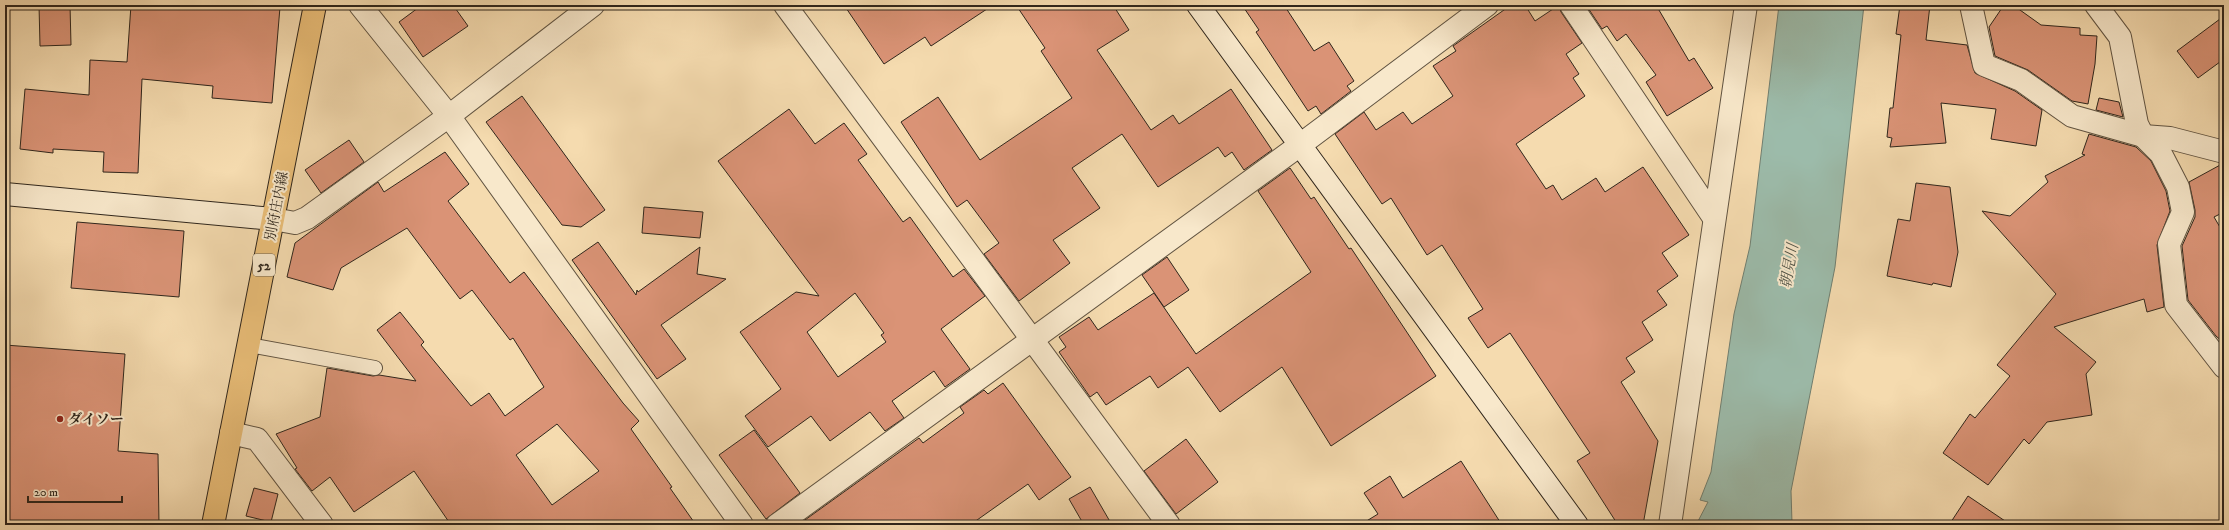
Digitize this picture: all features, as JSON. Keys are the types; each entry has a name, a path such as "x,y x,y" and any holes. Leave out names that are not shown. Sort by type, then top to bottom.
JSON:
{"main road":[{"name":"別府庄内線","path":"213,525 316,5"}],"street":[{"path":"360,5 449,116 742,525"},
{"path":"5,194 273,219 295,223 307,218 449,116 593,5"},
{"path":"785,5 1169,525"},
{"path":"1198,5 1577,525"},
{"path":"778,525 1300,145 1487,5"},
{"path":"1571,5 1714,218"},
{"path":"1670,525 1746,5"},
{"path":"1971,5 1984,65 2021,80 2072,116 2143,136 2170,138 2224,152"},
{"path":"2096,5 2120,37 2138,124 2143,136 2161,154 2174,180 2183,212 2169,244 2176,305 2224,367"},
{"path":"231,433 257,439 322,525"}],"lane":[{"path":"248,345 375,368"}],"water":[{"name":"朝見川","path":"1779,5 1864,5 1835,267 1791,491 1792,523 1696,525 1708,502 1700,500 1711,472 1734,314 1750,246"}],"building":[{"path":"39,5 70,5 71,45 40,46"},
{"path":"131,5 280,7 272,103 212,98 213,86 142,79 138,173 103,172 104,152 53,149 53,153 20,149 25,89 89,95 90,60 127,62"},
{"path":"422,5 453,5 468,26 423,57 399,22"},
{"path":"844,5 993,5 931,46 925,37 884,64"},
{"path":"1016,5 1113,5 1129,30 1097,50 1151,130 1173,115 1179,124 1231,89 1272,150 1244,170 1232,152 1225,157 1218,147 1158,187 1122,134 1072,168 1100,208 1053,240 1070,263 1019,301 984,254 999,243 967,200 957,207 901,122 938,97 980,160 1072,98 1041,51 1045,48"},
{"path":"1242,5 1284,5 1314,51 1329,42 1354,81 1347,86 1351,91 1321,114 1316,106 1308,111 1256,32 1259,30"},
{"path":"1511,5 1525,5 1535,21 1559,5 1561,12 1582,43 1566,54 1579,74 1573,78 1585,96 1516,144 1546,189 1553,185 1562,200 1596,178 1605,192 1643,167 1689,235 1662,253 1678,276 1657,291 1667,305 1642,322 1653,340 1626,358 1635,372 1621,382 1658,441 1643,525 1618,525 1577,461 1590,453 1510,333 1488,348 1468,318 1483,309 1442,245 1427,255 1391,198 1382,204 1335,134 1364,112 1376,130 1403,112 1412,124 1453,96 1433,66 1456,51 1453,46"},
{"path":"1586,5 1656,5 1689,61 1694,58 1713,88 1667,116 1646,82 1656,75 1626,34 1617,41 1607,26 1602,29"},
{"path":"1900,5 1930,5 1926,40 1967,45 1975,73 2015,91 2042,110 2036,146 1991,139 1996,109 1941,103 1946,143 1890,147 1892,138 1887,137 1890,108 1893,108 1901,35 1896,34"},
{"path":"2004,5 2013,5 2041,25 2080,28 2080,35 2097,36 2095,64 2088,104 2072,101 2028,70 1995,56 1989,27"},
{"path":"2224,16 2224,59 2198,78 2177,51"},
{"path":"522,96 605,210 581,227 562,225 486,122"},
{"path":"2099,98 2119,102 2123,117 2096,110"},
{"path":"789,109 815,144 844,123 867,154 858,160 903,222 910,217 953,277 964,269 985,296 941,329 970,369 945,387 934,371 892,401 904,418 885,431 870,412 830,441 811,416 768,447 745,416 781,389 740,332 796,292 819,296 718,161","holes":["855,293 884,333 881,335 886,342 838,377 807,332"]},
{"path":"2089,134 2136,147 2151,161 2166,191 2170,211 2157,245 2164,307 2147,312 2144,299 2054,327 2096,362 2086,374 2092,415 2047,422 2029,444 2024,439 1988,485 1943,453 1970,414 1975,418 2010,376 1997,365 2056,294 1982,211 2010,216 2048,182 2045,176 2085,155 2082,154"},
{"path":"349,140 364,162 321,193 305,170"},
{"path":"445,152 469,184 448,201 510,283 524,272 623,403 639,421 631,429 672,487 670,488 696,525 451,525 414,471 354,512 330,477 312,491 295,469 297,468 276,434 320,417 327,368 373,376 379,375 416,381 377,330 400,312 424,342 421,345 471,406 489,393 505,416 544,387 513,338 510,340 472,290 460,299 407,228 341,268 333,290 287,277 295,243 378,182 384,192","holes":["557,424 599,471 552,505 516,455"]},
{"path":"2224,164 2224,212 2214,217 2224,234 2224,343 2216,336 2188,300 2182,246 2195,217 2189,182"},
{"path":"1290,168 1311,199 1314,197 1349,249 1351,248 1436,376 1331,446 1282,367 1220,412 1188,367 1158,388 1150,376 1106,405 1097,392 1090,397 1059,352 1066,347 1059,337 1089,317 1098,330 1154,293 1196,354 1311,272 1258,191"},
{"path":"1916,183 1950,187 1958,252 1951,287 1933,283 1932,285 1887,276 1898,219 1910,221"},
{"path":"644,207 703,212 700,238 642,233"},
{"path":"77,222 184,231 179,297 71,288"},
{"path":"598,242 636,295 637,290 638,292 700,247 697,274 726,279 661,325 686,359 657,379 572,260"},
{"path":"1167,257 1189,290 1164,307 1142,275"},
{"path":"5,345 125,354 118,451 158,454 159,525 5,525"},
{"path":"1003,383 1071,477 1039,500 1028,484 970,525 798,525 919,438 923,443 964,413 960,407 984,390 988,394"},
{"path":"754,430 800,493 766,519 719,455"},
{"path":"1186,439 1218,482 1176,514 1144,471"},
{"path":"1461,461 1502,525 1360,525 1378,514 1364,493 1390,476 1403,498"},
{"path":"1090,487 1112,525 1084,525 1069,499"},
{"path":"254,488 278,494 271,522 246,516"},
{"path":"1968,496 2011,525 1949,525"}],"place":[{"name":"ダイソー","path":"60,419"}]}
